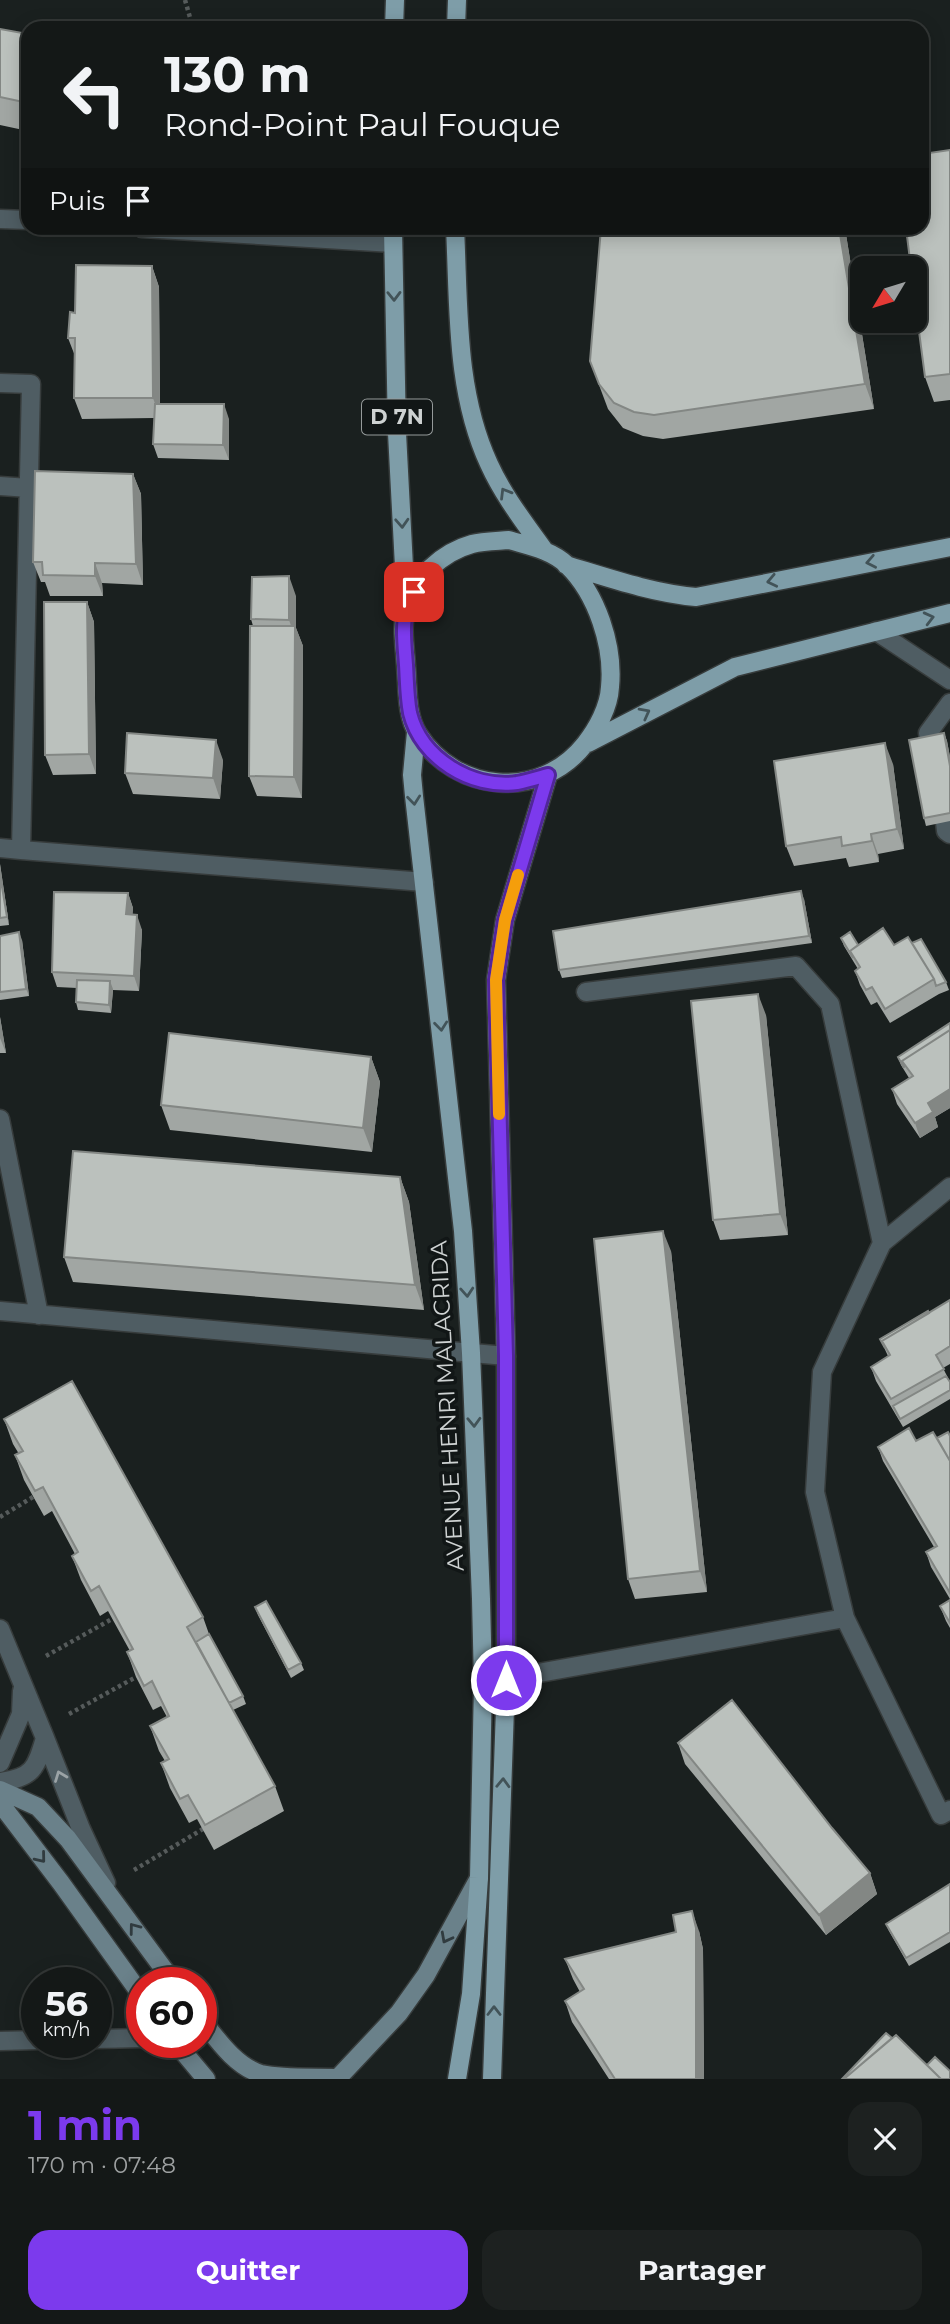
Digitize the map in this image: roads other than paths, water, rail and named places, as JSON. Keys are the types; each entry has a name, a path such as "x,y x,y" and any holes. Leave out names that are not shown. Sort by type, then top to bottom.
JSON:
{"main road":[{"path":"394,21 395,0"},
{"path":"456,21 457,0"},
{"name":"D 7N","path":"393,235 397,433 406,606"},
{"path":"455,235 461,361 474,423 488,464 506,496 544,550"},
{"path":"566,565 590,597 602,621 611,663 610,690 601,718 584,745 567,762 548,775 514,783 485,781 458,773 437,759 416,732 408,699 403,625 406,606 422,578 447,554 474,543 509,540 544,550 566,565 625,584 696,597 950,547"},
{"path":"584,745 735,667 950,613"},
{"name":"AVENUE HENRI MALACRIDA","path":"416,732 412,775 463,1231 471,1353 483,1683 479,1878 471,1994 457,2079"},
{"path":"492,2079 506,1680 506,1356 496,980 505,920 548,775"}],"street":[{"path":"0,219 21,220"},
{"path":"0,383 31,384 21,850"},
{"path":"0,486 29,488"},
{"path":"876,631 950,680"},
{"path":"930,744 928,733 950,703"},
{"path":"0,848 424,882"},
{"path":"586,992 796,966 830,1004 881,1243"},
{"path":"0,1119 39,1315"},
{"path":"950,1186 881,1243 822,1372 815,1492 845,1618 941,1815 950,1810"},
{"path":"0,1311 506,1356"},
{"path":"483,1683 845,1618"},
{"path":"0,1629 81,1829 117,1906"},
{"path":"0,1763 21,1714 23,1684"},
{"path":"0,1782 19,1780 34,1769 45,1738"},
{"path":"0,1790 38,1807 68,1839 162,1967"},
{"path":"0,1803 126,1974"},
{"path":"217,2041 239,2062 260,2074 339,2079 399,2013 426,1975 479,1878"},
{"path":"0,2040 21,2040"},
{"path":"189,2058 206,2079"}]}
